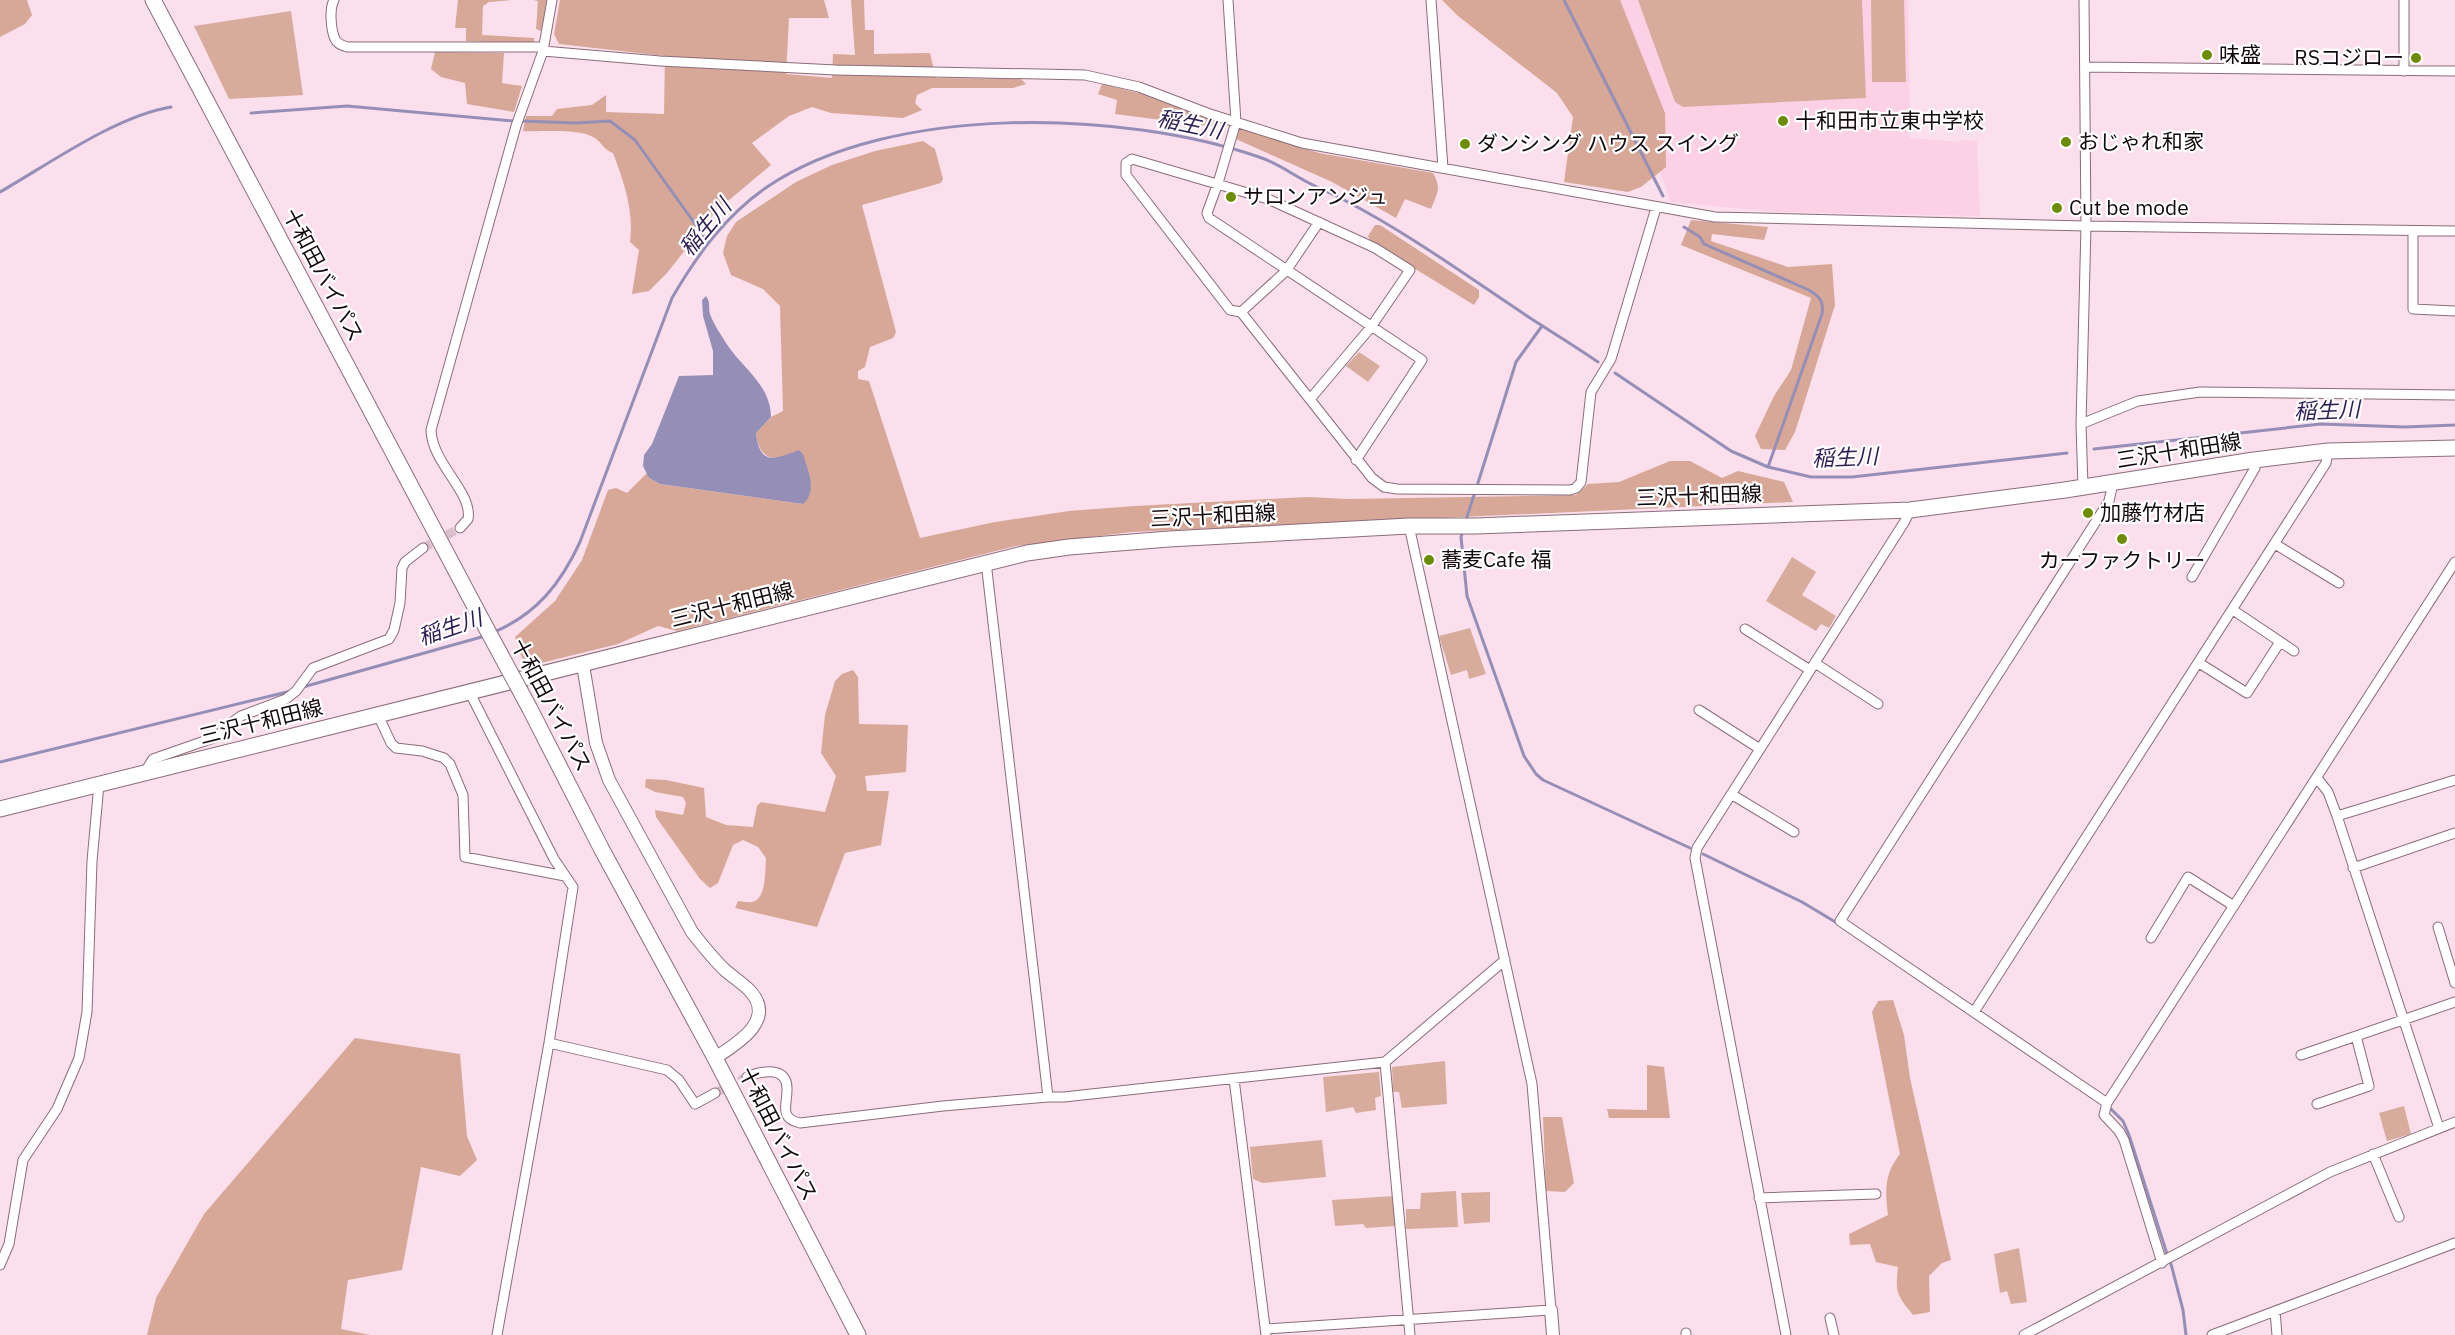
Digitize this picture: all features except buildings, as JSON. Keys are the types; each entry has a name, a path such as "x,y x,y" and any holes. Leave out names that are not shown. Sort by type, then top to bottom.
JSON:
{"main road":[{"name":"十和田バイパス","path":"153,0 530,709 664,967 715,1058 858,1335"},
{"name":"三沢十和田線","path":"0,808 1027,553 1110,543 1409,526 1475,526 1910,510 2328,451 2455,448"}],"street":[{"path":"334,0 331,11 335,38 339,44 347,47 543,49 660,61 836,70 1085,75 1138,87 1302,143 1656,208 1738,219 2455,231"},
{"path":"460,528 468,519 467,501 435,452 431,430 516,126 543,49 552,0"},
{"path":"1228,0 1236,122 1218,183 1206,213 1209,218 1422,360 1356,460"},
{"path":"1431,0 1443,168"},
{"path":"2083,487 2081,423 2086,226 2084,0"},
{"path":"2404,0 2404,71"},
{"path":"2085,67 2455,71"},
{"path":"1311,398 1371,327 1410,270 1375,248 1268,200 1218,183 1132,159 1126,163 1124,168 1126,175 1230,310 1241,312 1372,478 1384,487 1397,489 1576,488 1581,482 1591,392 1611,359 1656,208"},
{"path":"1241,312 1286,270 1319,222"},
{"path":"2413,231 2413,309 2455,310"},
{"path":"2081,423 2138,401 2200,392 2455,395"},
{"path":"1974,1012 2275,544 2326,463 2328,451"},
{"path":"2192,577 2255,468 2254,460"},
{"path":"2107,1103 1840,921 2109,501 2114,483"},
{"path":"1786,1335 1695,858 1697,848 1910,510"},
{"path":"1409,526 1532,1084 1553,1335"},
{"path":"2275,544 2339,583"},
{"path":"145,772 153,759 216,737 242,716 273,705 298,688 312,668 389,639 394,630 400,603 402,568 413,554 423,548"},
{"path":"986,562 1048,1097"},
{"path":"2162,1263 2124,1140 2119,1131 2103,1115 2107,1103 2455,562"},
{"path":"2233,610 2294,651"},
{"path":"1745,629 1878,704"},
{"path":"2199,663 2247,693 2280,642"},
{"path":"582,665 596,743 609,780 692,932 707,952 757,999 758,1018 753,1028 743,1039 715,1058"},
{"path":"470,693 554,859 573,887 549,1043 497,1335"},
{"path":"1699,710 1760,749"},
{"path":"378,715 391,743 396,748 422,751 444,758 450,764 463,795 465,857 566,876"},
{"path":"2317,778 2328,792 2337,816 2439,1128"},
{"path":"2337,816 2455,780"},
{"path":"0,1265 9,1244 23,1160 57,1109 79,1058 87,1012 92,861 99,784"},
{"path":"1731,794 1794,832"},
{"path":"2354,868 2455,833"},
{"path":"2151,938 2188,877 2235,906"},
{"path":"2438,927 2455,983"},
{"path":"747,1077 761,1071 771,1070 778,1073 788,1088 786,1114 791,1121 800,1123 944,1106 1064,1097 1384,1062 1505,960"},
{"path":"2301,1055 2455,1002"},
{"path":"2317,1104 2369,1086 2356,1036"},
{"path":"549,1043 667,1070 679,1080 695,1104 716,1093"},
{"path":"1384,1062 1410,1335"},
{"path":"1234,1079 1266,1332 1408,1319 1551,1310"},
{"path":"2024,1335 2330,1172 2455,1122"},
{"path":"2373,1154 2399,1217"},
{"path":"1759,1198 1876,1194"},
{"path":"2212,1335 2455,1243"},
{"path":"2275,1311 2277,1335"},
{"path":"1830,1318 1834,1335"}],"shaded area":[{"path":"0,0 27,0 32,15 25,24 0,37"},
{"path":"458,0 512,0 489,2 483,6 482,35 534,38 534,44 466,41 466,28 455,28"},
{"path":"533,0 548,0 541,31 536,29 538,1"},
{"path":"560,0 824,0 829,18 789,18 786,74 832,78 833,54 855,55 851,0 864,0 865,30 874,30 874,54 930,53 936,78 1021,79 1026,84 1013,88 932,88 917,95 915,103 922,110 903,118 831,113 812,107 789,116 752,143 771,165 716,211 667,273 649,291 632,294 639,250 630,242 629,208 613,153 595,138 580,133 523,131 526,116 552,116 557,109 592,105 606,95 606,112 664,114 665,56 559,44 554,34"},
{"path":"1442,0 1620,0 1665,113 1666,167 1641,187 1628,192 1564,182 1573,117 1557,93 1458,16"},
{"name":"十和田市立東中学校","path":"1598,0 1908,0 1910,138 1959,142 1977,141 1980,216 1776,212 1671,202"},
{"path":"1638,0 1862,0 1866,98 1683,107 1675,102"},
{"path":"1871,0 1904,0 1906,82 1872,82"},
{"path":"291,11 303,95 229,99 194,26"},
{"path":"435,52 504,53 502,83 522,86 514,112 467,104 465,83 441,77 431,69"},
{"path":"1102,84 1143,94 1218,120 1215,127 1115,114 1117,100 1098,94"},
{"path":"1240,128 1319,153 1433,173 1438,187 1437,195 1431,209 1405,199 1396,218 1332,182 1236,139"},
{"path":"923,141 935,149 943,179 941,183 862,205 896,332 893,338 870,347 865,367 858,371 858,379 869,381 920,538 995,522 1069,511 1135,506 1307,497 1348,499 1576,495 1588,484 1619,482 1670,461 1690,461 1722,478 1738,471 1784,482 1793,502 1132,532 1016,546 677,631 658,626 618,644 525,667 515,637 555,601 582,560 608,490 616,488 627,493 647,473 649,478 660,484 803,504 793,452 772,458 767,456 760,448 756,433 771,417 783,411 780,306 763,289 731,275 723,253 727,236 736,222 796,182 832,165 875,151"},
{"path":"1691,220 1768,227 1764,240 1712,234 1711,241 1788,267 1832,264 1835,305 1795,432 1785,450 1761,449 1755,436 1774,396 1791,370 1811,298 1681,245"},
{"path":"1375,225 1380,225 1479,290 1479,297 1474,305 1370,241 1368,236"},
{"path":"706,296 713,321 733,352 761,386 770,406 771,417 756,433 761,452 770,458 799,450 803,454 811,487 808,499 803,504 660,484 649,478 643,466 644,455 652,444 679,376 713,375 713,351 703,316 702,300"},
{"path":"1359,352 1380,366 1368,382 1346,366"},
{"path":"1792,557 1816,572 1802,595 1836,616 1829,628 1821,624 1816,631 1766,601"},
{"path":"1470,628 1486,674 1469,679 1467,670 1451,675 1439,636"},
{"path":"853,670 858,677 859,724 908,725 906,772 865,776 867,791 889,791 881,845 845,853 817,927 735,908 738,901 757,900 763,890 766,858 758,847 743,840 733,845 718,883 710,888 700,879 656,817 655,810 683,815 686,803 683,797 655,792 645,787 646,779 666,780 704,788 706,817 726,825 753,827 757,806 761,802 825,812 836,776 821,753 825,715 835,681 842,674"},
{"path":"1893,1000 1904,1035 1910,1078 1951,1260 1942,1263 1929,1276 1930,1312 1913,1315 1898,1293 1898,1267 1876,1262 1870,1244 1850,1245 1849,1234 1888,1215 1886,1198 1888,1176 1900,1154 1872,1012 1878,1001"},
{"path":"355,1038 460,1054 467,1136 477,1160 460,1176 421,1167 402,1270 348,1280 341,1329 370,1335 147,1335 156,1298 204,1214"},
{"path":"1445,1061 1447,1104 1402,1108 1399,1092 1393,1092 1392,1067"},
{"path":"1647,1065 1664,1067 1670,1118 1609,1118 1607,1109 1647,1110"},
{"path":"1379,1072 1381,1096 1375,1098 1376,1110 1356,1113 1353,1107 1326,1112 1323,1077"},
{"path":"2404,1106 2411,1134 2387,1141 2379,1113"},
{"path":"1543,1117 1562,1117 1574,1183 1565,1192 1546,1191"},
{"path":"1322,1140 1326,1177 1263,1183 1253,1179 1250,1147"},
{"path":"1456,1191 1458,1227 1406,1229 1406,1209 1420,1209 1421,1193"},
{"path":"1490,1192 1490,1222 1464,1224 1461,1193"},
{"path":"1394,1196 1396,1226 1366,1228 1363,1224 1335,1226 1332,1200"},
{"path":"2019,1248 2027,1302 2011,1304 2007,1291 2000,1293 1994,1254"}],"waterway":[{"path":"1564,0 1663,196"},
{"path":"251,113 347,106 513,121"},
{"path":"0,192 106,130 150,112 171,107"},
{"path":"521,121 575,123 610,121 635,140 708,242"},
{"name":"稲生川","path":"494,632 523,616 546,596 573,557 672,298 714,237 738,210 767,187 818,160 877,140 941,128 1008,123 1076,124 1142,130 1204,141 1259,157 1391,226 1598,362"},
{"path":"1684,227 1700,237 1704,244 1809,290 1822,303 1822,314 1768,467"},
{"path":"1477,486 1516,362 1542,326"},
{"name":"稲生川","path":"1615,373 1731,451 1768,467 1811,477 1852,477 2067,453"},
{"name":"稲生川","path":"2094,449 2321,424 2405,427 2455,425"},
{"path":"1466,520 1475,492"},
{"path":"1463,530 1461,537 1467,596 1524,756 1536,774 1543,780 1690,848"},
{"name":"稲生川","path":"303,687 485,636"},
{"name":"稲生川","path":"0,762 291,691"},
{"path":"1703,854 1802,902 1837,923"},
{"path":"2111,1109 2123,1121 2129,1135 2167,1254"},
{"path":"2171,1264 2183,1310 2186,1335"}],"tunnel":[{"path":"423,548 460,528"},
{"path":"715,1093 747,1077"}],"place":[{"name":"味盛","path":"2207,55"},
{"name":"RSコジロー","path":"2416,58"},
{"name":"十和田市立東中学校","path":"1783,121"},
{"name":"おじゃれ和家","path":"2066,142"},
{"name":"ダンシング ハウス スイング","path":"1465,144"},
{"name":"サロンアンジュ","path":"1231,197"},
{"name":"Cut be mode","path":"2057,208"},
{"name":"加藤竹材店","path":"2088,513"},
{"name":"カーファクトリー","path":"2122,539"},
{"name":"蕎麦Cafe 福","path":"1429,560"}]}
